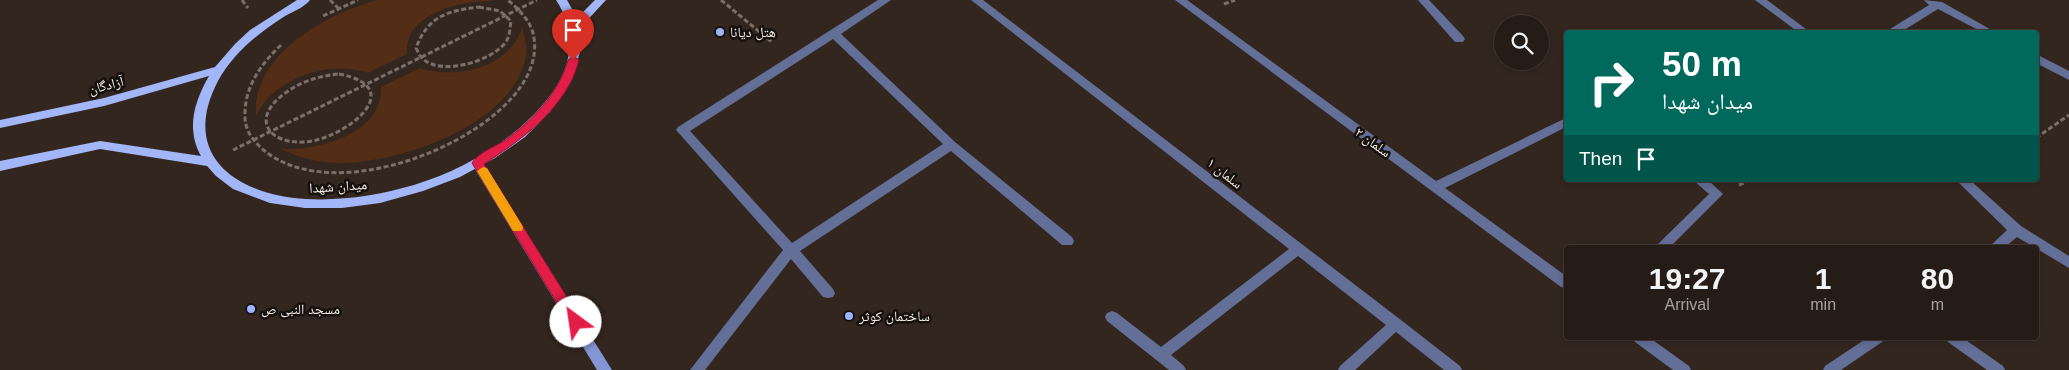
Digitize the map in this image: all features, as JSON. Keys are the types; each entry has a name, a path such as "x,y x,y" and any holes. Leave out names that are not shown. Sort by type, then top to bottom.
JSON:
{"main road":[{"name":"میدان شهدا","path":"305,0 262,26 238,47 218,70 204,94 198,118 200,141 209,162 226,179 251,193 283,201 320,204 360,202 400,193 440,180 478,163 510,142 530,125 557,95 571,71 576,48 575,27 568,8 561,0"},
{"path":"575,27 601,0"},
{"name":"آزادگان","path":"0,124 104,102 218,70"},
{"path":"0,166 100,145 209,162"},
{"path":"478,163 605,370"}],"street":[{"path":"828,292 682,130 886,0"},
{"name":"سلمان ۱","path":"976,0 1455,370"},
{"name":"سلمان ۲","path":"1180,0 1564,282"},
{"path":"1423,0 1459,39"},
{"path":"1760,0 1803,30"},
{"path":"1897,30 1934,2 1986,30"},
{"path":"834,33 951,146 1067,241"},
{"path":"2039,60 2069,76"},
{"path":"1434,187 1564,123"},
{"path":"697,370 791,250 951,146"},
{"path":"1663,245 1717,194 1702,182"},
{"path":"1964,182 2016,230 2069,264"},
{"path":"1998,245 2016,230"},
{"path":"1160,356 1298,249"},
{"path":"1112,317 1179,370"},
{"path":"1345,370 1396,324"},
{"path":"1643,340 1684,370"},
{"path":"1830,370 1874,340"},
{"path":"1956,340 1998,370"}],"path":[{"path":"330,0 338,8"},
{"path":"321,17 358,0"},
{"path":"285,41 272,52 258,70 248,89 244,107 245,124 253,140 267,153 286,163 310,169 338,172 368,169 399,163 430,153 458,140 483,125 504,108 520,89 530,71 536,53 535,36 530,22 520,9 508,0"},
{"path":"209,162 538,0"},
{"path":"721,0 793,59"},
{"path":"479,7 500,11 506,15 511,21 510,36 505,44 486,58 468,64 449,67 428,63 420,58 416,51 416,44 424,28 444,15 479,7"},
{"path":"339,74 355,77 367,84 371,91 368,107 352,125 339,132 312,141 298,142 286,141 270,132 267,116 271,107 288,90 300,84 313,78 339,74"},
{"path":"2039,136 2069,115"}],"shaded area":[{"path":"377,0 494,1 466,3 437,12 415,28 409,40 407,54 368,73 353,69 337,68 320,70 289,82 264,103 256,116 258,94 266,74 279,56 296,40 315,27 336,16"},
{"path":"522,28 526,41 526,55 518,79 502,100 480,119 453,134 425,146 368,161 344,163 312,160 281,149 313,147 346,136 360,128 371,117 379,103 381,87 420,68 449,72 480,68 506,53 515,42"}],"slow traffic":[{"path":"483,171 517,228"}],"place":[{"name":"هتل دیانا","path":"720,32"},
{"name":"مسجد النبی ص","path":"251,309"},
{"name":"ساختمان کوثر","path":"849,316"}],"route":[{"path":"573,60 571,71 557,95 537,119 510,142 478,163 576,322"}]}
